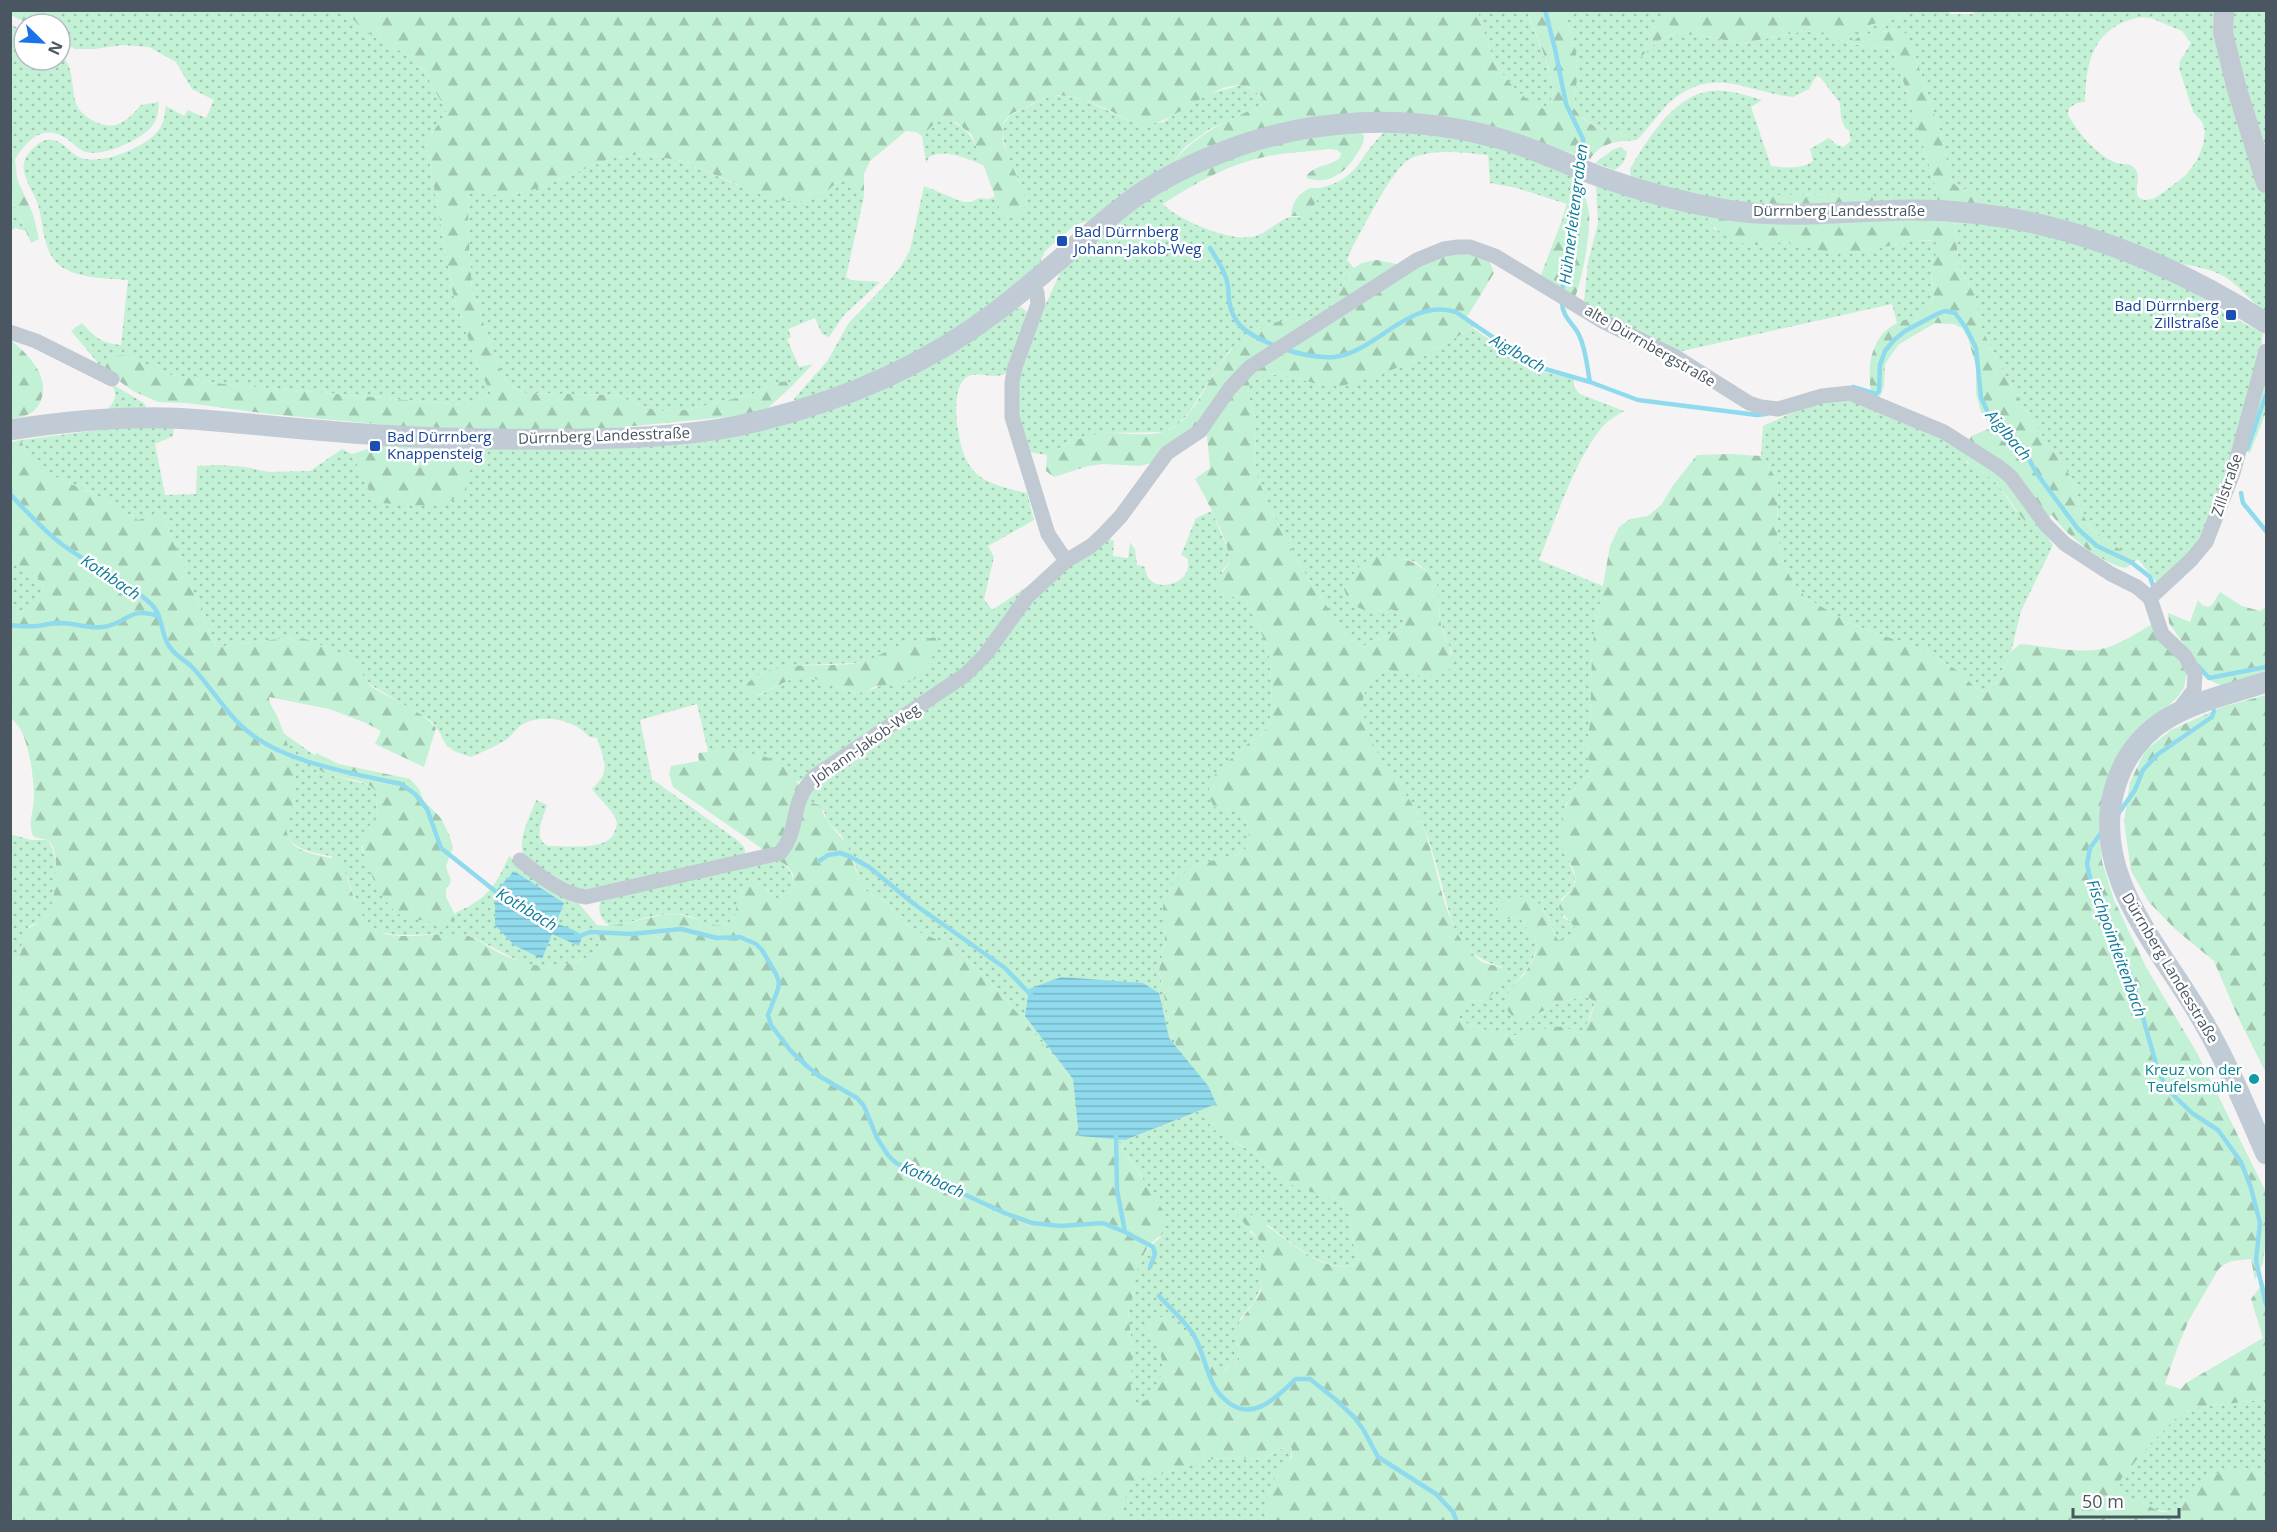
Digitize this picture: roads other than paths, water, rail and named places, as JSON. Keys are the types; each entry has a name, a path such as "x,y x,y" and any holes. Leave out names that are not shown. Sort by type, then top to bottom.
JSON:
{"main road":[{"name":"Dürrnberg Landesstraße","path":"15,429 60,423 160,418 388,435 536,440 682,434 732,427 781,416 879,381 956,339 991,316 1032,284 1126,203 1173,174 1222,152 1269,135 1320,126 1367,122 1455,128 1550,155 1599,177 1670,199 1736,211 1799,214 1910,210 1959,212 2047,226 2091,238 2162,264 2205,285 2266,323"},
{"name":"Dürrnberg Landesstraße","path":"2266,682 2200,703 2176,713 2155,727 2130,754 2119,775 2111,798 2110,819 2114,861 2120,884 2133,909 2217,1044 2266,1154"}],"street":[{"path":"2224,10 2223,32 2236,86 2266,183"},
{"name":"alte Dürrnbergstraße","path":"1167,453 1200,431 1230,388 1258,360 1418,260 1444,249 1470,247 1495,256 1604,322 1676,357 1741,398 1761,407 1789,408 1822,396 1850,393 1951,436 2011,477 2046,525 2065,544 2111,574 2153,594"},
{"path":"1032,284 1037,293 1038,304 1015,367 1012,382 1012,417 1048,534 1066,561"},
{"path":"10,332 36,341 112,380"},
{"name":"Zillstraße","path":"2153,594 2201,549 2213,525 2233,473 2266,351"},
{"name":"Johann-Jakob-Weg","path":"520,860 559,887 577,896 586,897 780,854 792,835 798,801 805,787 815,776 965,675 986,654 1028,597 1066,561 1091,546 1112,526 1167,453"},
{"path":"2153,594 2162,634 2192,665 2196,683 2204,693 2224,696"},
{"path":"2176,713 2190,697 2196,683"}],"water":[{"path":"514,871 564,903 556,923 576,931 582,937 579,946 552,934 542,959 514,945 495,925 495,892"},
{"path":"1061,977 1143,983 1159,993 1169,1038 1209,1087 1216,1104 1125,1140 1079,1136 1073,1079 1025,1016 1029,989"}],"waterway":[{"name":"Hühnerleitengraben","path":"1545,10 1566,104 1583,139 1582,163"},
{"name":"Hühnerleitengraben","path":"1562,293 1580,174"},
{"name":"Aiglbach","path":"1210,248 1225,276 1231,309 1238,323 1249,333 1271,344"},
{"name":"Hühnerleitengraben","path":"1562,302 1566,316 1581,340 1590,382"},
{"name":"Aiglbach","path":"1284,349 1322,357 1350,353 1408,318 1439,309 1456,312 1535,366 1590,382 1638,400 1757,415 1766,414"},
{"name":"Aiglbach","path":"1853,387 1876,394 1879,391 1880,365 1885,351 1894,340 1905,331 1937,314 1945,311 1955,313 1976,348 1981,397 1989,415 1999,428 2022,446 2037,474 2078,529 2097,546 2131,562 2150,577 2155,591"},
{"name":"Fischpointleitenbach","path":"2247,449 2266,395"},
{"name":"Fischpointleitenbach","path":"2241,493 2243,503 2266,531"},
{"name":"Kothbach","path":"10,494 57,540 74,553 129,586 150,603 155,608 166,639 175,653 191,666 234,718 251,734 266,744 303,760 401,784 415,794 427,809 441,848 500,895"},
{"path":"10,625 35,626 66,623 97,627 118,623 134,614 148,613 158,616"},
{"name":"Fischpointleitenbach","path":"2198,666 2209,678 2266,667"},
{"name":"Fischpointleitenbach","path":"2118,814 2135,790 2143,770 2158,754 2212,717 2214,711"},
{"name":"Fischpointleitenbach","path":"2104,829 2090,848 2087,864 2091,882 2109,920 2133,982 2158,1071 2168,1090 2192,1113 2218,1130 2241,1162 2251,1188 2260,1223 2256,1261 2266,1304"},
{"name":"Kothbach","path":"819,861 828,855 840,853 869,867 914,904 1005,968 1032,996"},
{"name":"Kothbach","path":"576,934 580,936 590,932 631,934 681,929 717,938 740,937 756,944 762,950 779,982 768,1015 771,1025 790,1050 808,1067 857,1098 864,1106 877,1138 896,1163 1007,1214 1032,1223 1061,1226 1103,1223 1125,1232 1153,1247 1155,1254 1150,1267"},
{"name":"Kothbach","path":"1116,1133 1117,1190 1125,1232"},
{"name":"Kothbach","path":"1159,1296 1193,1334 1215,1389 1229,1403 1248,1410 1257,1408 1274,1399 1296,1379 1310,1379 1354,1417 1378,1457 1436,1494 1453,1512 1457,1522"}],"place":[{"name":"Bad Dürrnberg Johann-Jakob-Weg","path":"1062,241"},
{"name":"Bad Dürrnberg Zillstraße","path":"2231,315"},
{"name":"Bad Dürrnberg Knappensteig","path":"375,446"},
{"name":"Kreuz von der Teufelsmühle","path":"2254,1079"}]}
